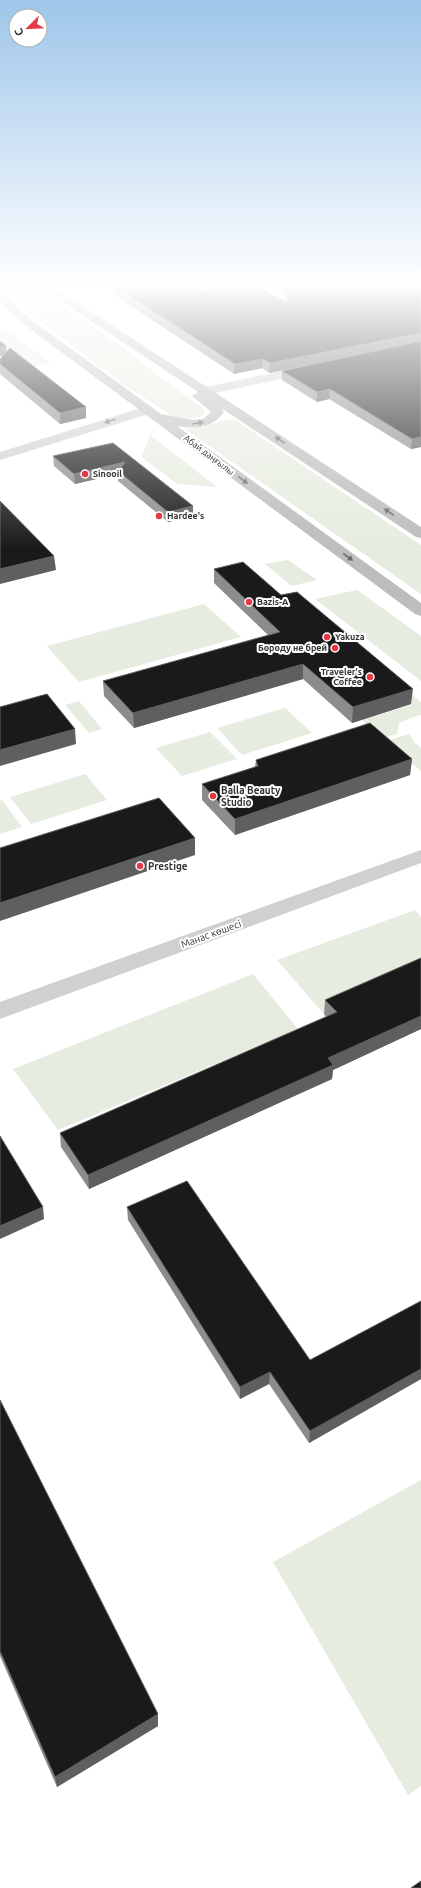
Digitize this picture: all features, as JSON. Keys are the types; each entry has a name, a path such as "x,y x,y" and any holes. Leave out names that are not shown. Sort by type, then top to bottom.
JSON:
{"main road":[{"name":"Абай даңғылы","path":"95,371 421,611"},
{"path":"148,410 177,423 188,424 208,421 218,412 214,407 173,378 167,371"},
{"path":"176,371 421,534"}],"street":[{"path":"206,391 298,371"},
{"path":"0,456 148,410"},
{"name":"Манас көшесі","path":"0,1011 421,856"}],"shaded area":[{"path":"106,371 153,371 203,408 205,414 191,419 174,417"},
{"path":"234,419 421,545 421,594 185,429"},
{"path":"150,435 217,487 177,484 142,457"},
{"path":"288,560 317,580 292,586 265,564"},
{"path":"357,590 421,636 421,681 315,599"},
{"path":"204,604 241,637 79,682 47,646"},
{"path":"403,687 421,702 421,715 399,723 397,734 382,738 362,720 411,705"},
{"path":"79,701 102,729 89,733 65,705"},
{"path":"285,708 312,733 242,755 217,728"},
{"path":"210,732 237,759 182,776 156,748"},
{"path":"410,734 413,741 421,748 421,771 385,741"},
{"path":"85,774 107,800 31,824 10,797"},
{"path":"2,800 22,827 0,834 0,801"},
{"path":"415,910 421,917 421,971 324,1014 277,960"},
{"path":"253,974 298,1029 58,1130 13,1069"},
{"path":"421,1480 421,1786 408,1795 273,1562"}],"building":[{"path":"9,371 40,371 86,407 60,413"},
{"path":"282,371 421,371 421,437 412,439 330,389 317,392"},
{"path":"113,443 193,506 168,512 118,471 125,462 74,474 53,456"},
{"path":"0,501 54,556 0,569"},
{"path":"243,562 281,595 297,592 413,689 353,707 303,664 133,713 103,681 280,632 214,569"},
{"path":"47,694 75,729 0,750 0,707"},
{"path":"370,723 412,759 235,819 202,784 258,766 256,760"},
{"path":"159,798 195,838 0,903 0,848"},
{"path":"421,958 421,1016 328,1058 333,1065 88,1175 60,1133 337,1012 325,1000"},
{"path":"0,1136 43,1207 0,1226"},
{"path":"187,1181 310,1360 421,1301 421,1369 310,1431 270,1372 240,1387 127,1207"},
{"path":"0,1400 158,1714 55,1777 0,1651"},
{"path":"421,1881 421,1888 411,1888"}],"place":[{"name":"Sinooil","path":"85,474"},
{"name":"Hardee's","path":"159,516"},
{"name":"Bazis-A","path":"249,602"},
{"name":"Yakuza","path":"327,637"},
{"name":"Бороду не брей","path":"335,648"},
{"name":"Traveler's Coffee","path":"370,677"},
{"name":"Balla Beauty Studio","path":"213,796"},
{"name":"Prestige","path":"140,866"}]}
